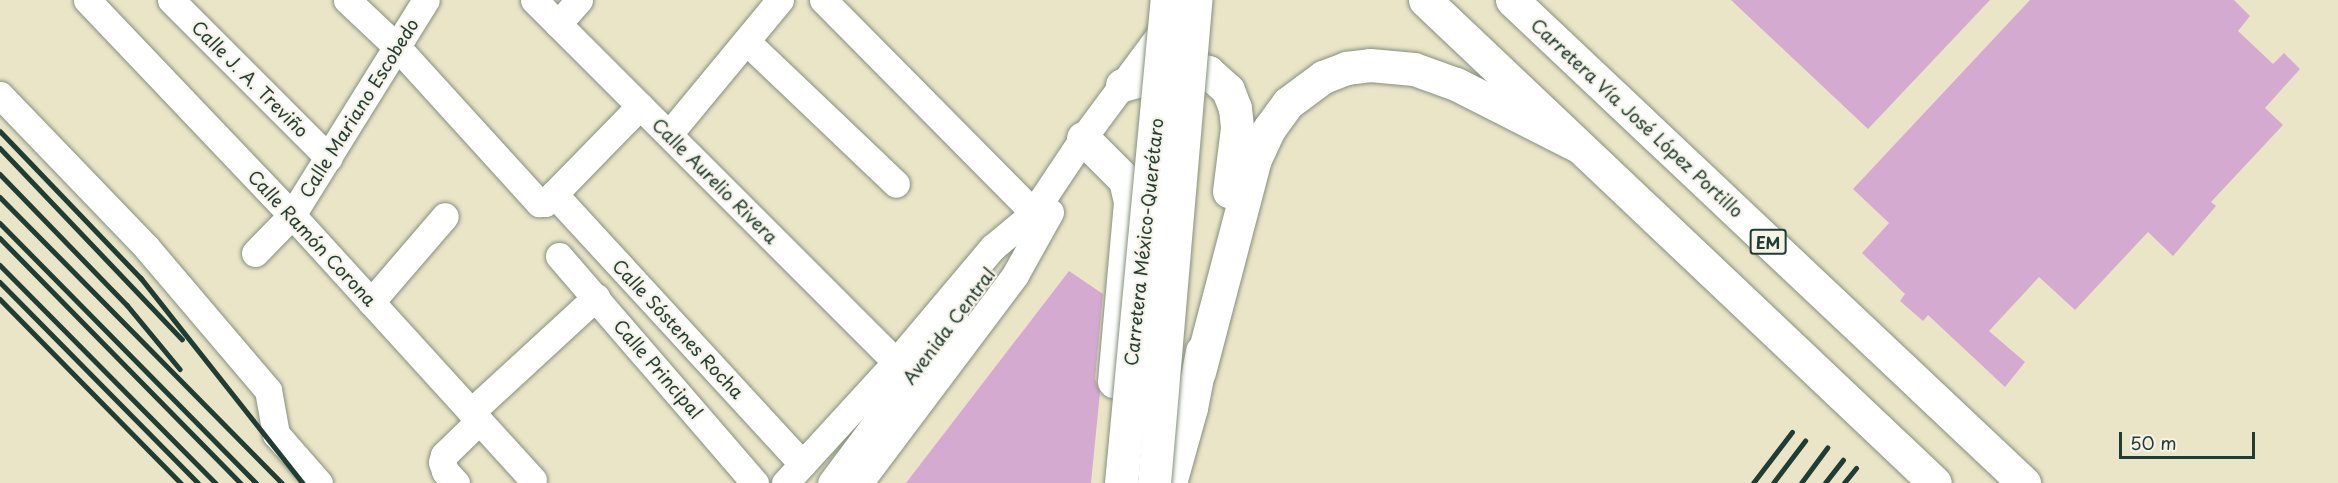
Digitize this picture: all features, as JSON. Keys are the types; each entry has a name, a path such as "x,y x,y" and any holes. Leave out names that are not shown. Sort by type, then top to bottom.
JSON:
{"main road":[{"name":"Carretera México-Querétaro","path":"1121,483 1167,0"},
{"name":"Carretera México-Querétaro","path":"1154,483 1195,0"},
{"path":"1425,0 1935,483"},
{"name":"Carretera Vía José López Portillo","path":"1512,0 2024,483"},
{"path":"1170,483 1255,159 1269,129 1288,103 1323,77 1346,68 1370,65 1414,69 1456,84 1578,146"},
{"path":"1122,85 1188,67 1208,72 1228,90 1235,108 1233,164 1199,372"},
{"path":"1083,138 1125,180 1130,202 1105,483"}],"street":[{"name":"Calle Ramón Corona","path":"87,0 292,215 533,480"},
{"name":"Calle J. A. Treviño","path":"171,0 329,158"},
{"name":"Calle Sóstenes Rocha","path":"347,0 398,48 547,199 793,473"},
{"name":"Calle Mariano Escobedo","path":"255,253 292,215 426,0"},
{"name":"Calle Aurelio Rivera","path":"534,0 896,362"},
{"path":"558,24 579,0"},
{"path":"669,134 780,0"},
{"path":"793,473 896,362 993,246 1034,213 823,0"},
{"path":"1148,50 1153,29 1152,0"},
{"name":"Avenida Central","path":"831,483 1034,213 1083,138 1187,0"},
{"path":"746,41 896,184"},
{"path":"0,95 147,248 267,390 276,434 319,483"},
{"path":"547,199 640,106"},
{"name":"Avenida Central","path":"859,483 1015,275 1046,222 1058,196 1064,168"},
{"path":"371,302 445,216"},
{"name":"Calle Principal","path":"559,256 755,483"},
{"path":"449,472 444,455 475,416 596,297"}],"building":[{"path":"1731,0 1990,0 1868,129"},
{"path":"2030,0 2234,0 2250,16 2238,31 2273,64 2284,53 2300,69 2265,108 2283,125 2211,202 2216,206 2173,256 2148,232 2075,310 2039,277 1989,331 2025,362 2005,387 1928,315 1923,321 1900,301 1905,294 1862,253 1889,223 1853,189"},
{"path":"1069,271 1103,294 1095,379 1100,392 1091,483 906,483"}],"railway":[{"path":"0,131 141,278 303,483"},
{"path":"0,148 182,339"},
{"path":"0,174 127,305 180,369"},
{"path":"0,197 282,483"},
{"path":"0,223 256,483"},
{"path":"0,238 241,483"},
{"path":"0,265 216,483"},
{"path":"0,282 198,483"},
{"path":"0,299 181,483"},
{"path":"1753,483 1792,432"},
{"path":"1773,483 1805,441"},
{"path":"1801,483 1827,448"},
{"path":"1825,483 1843,460"},
{"path":"1844,483 1856,468"}]}
